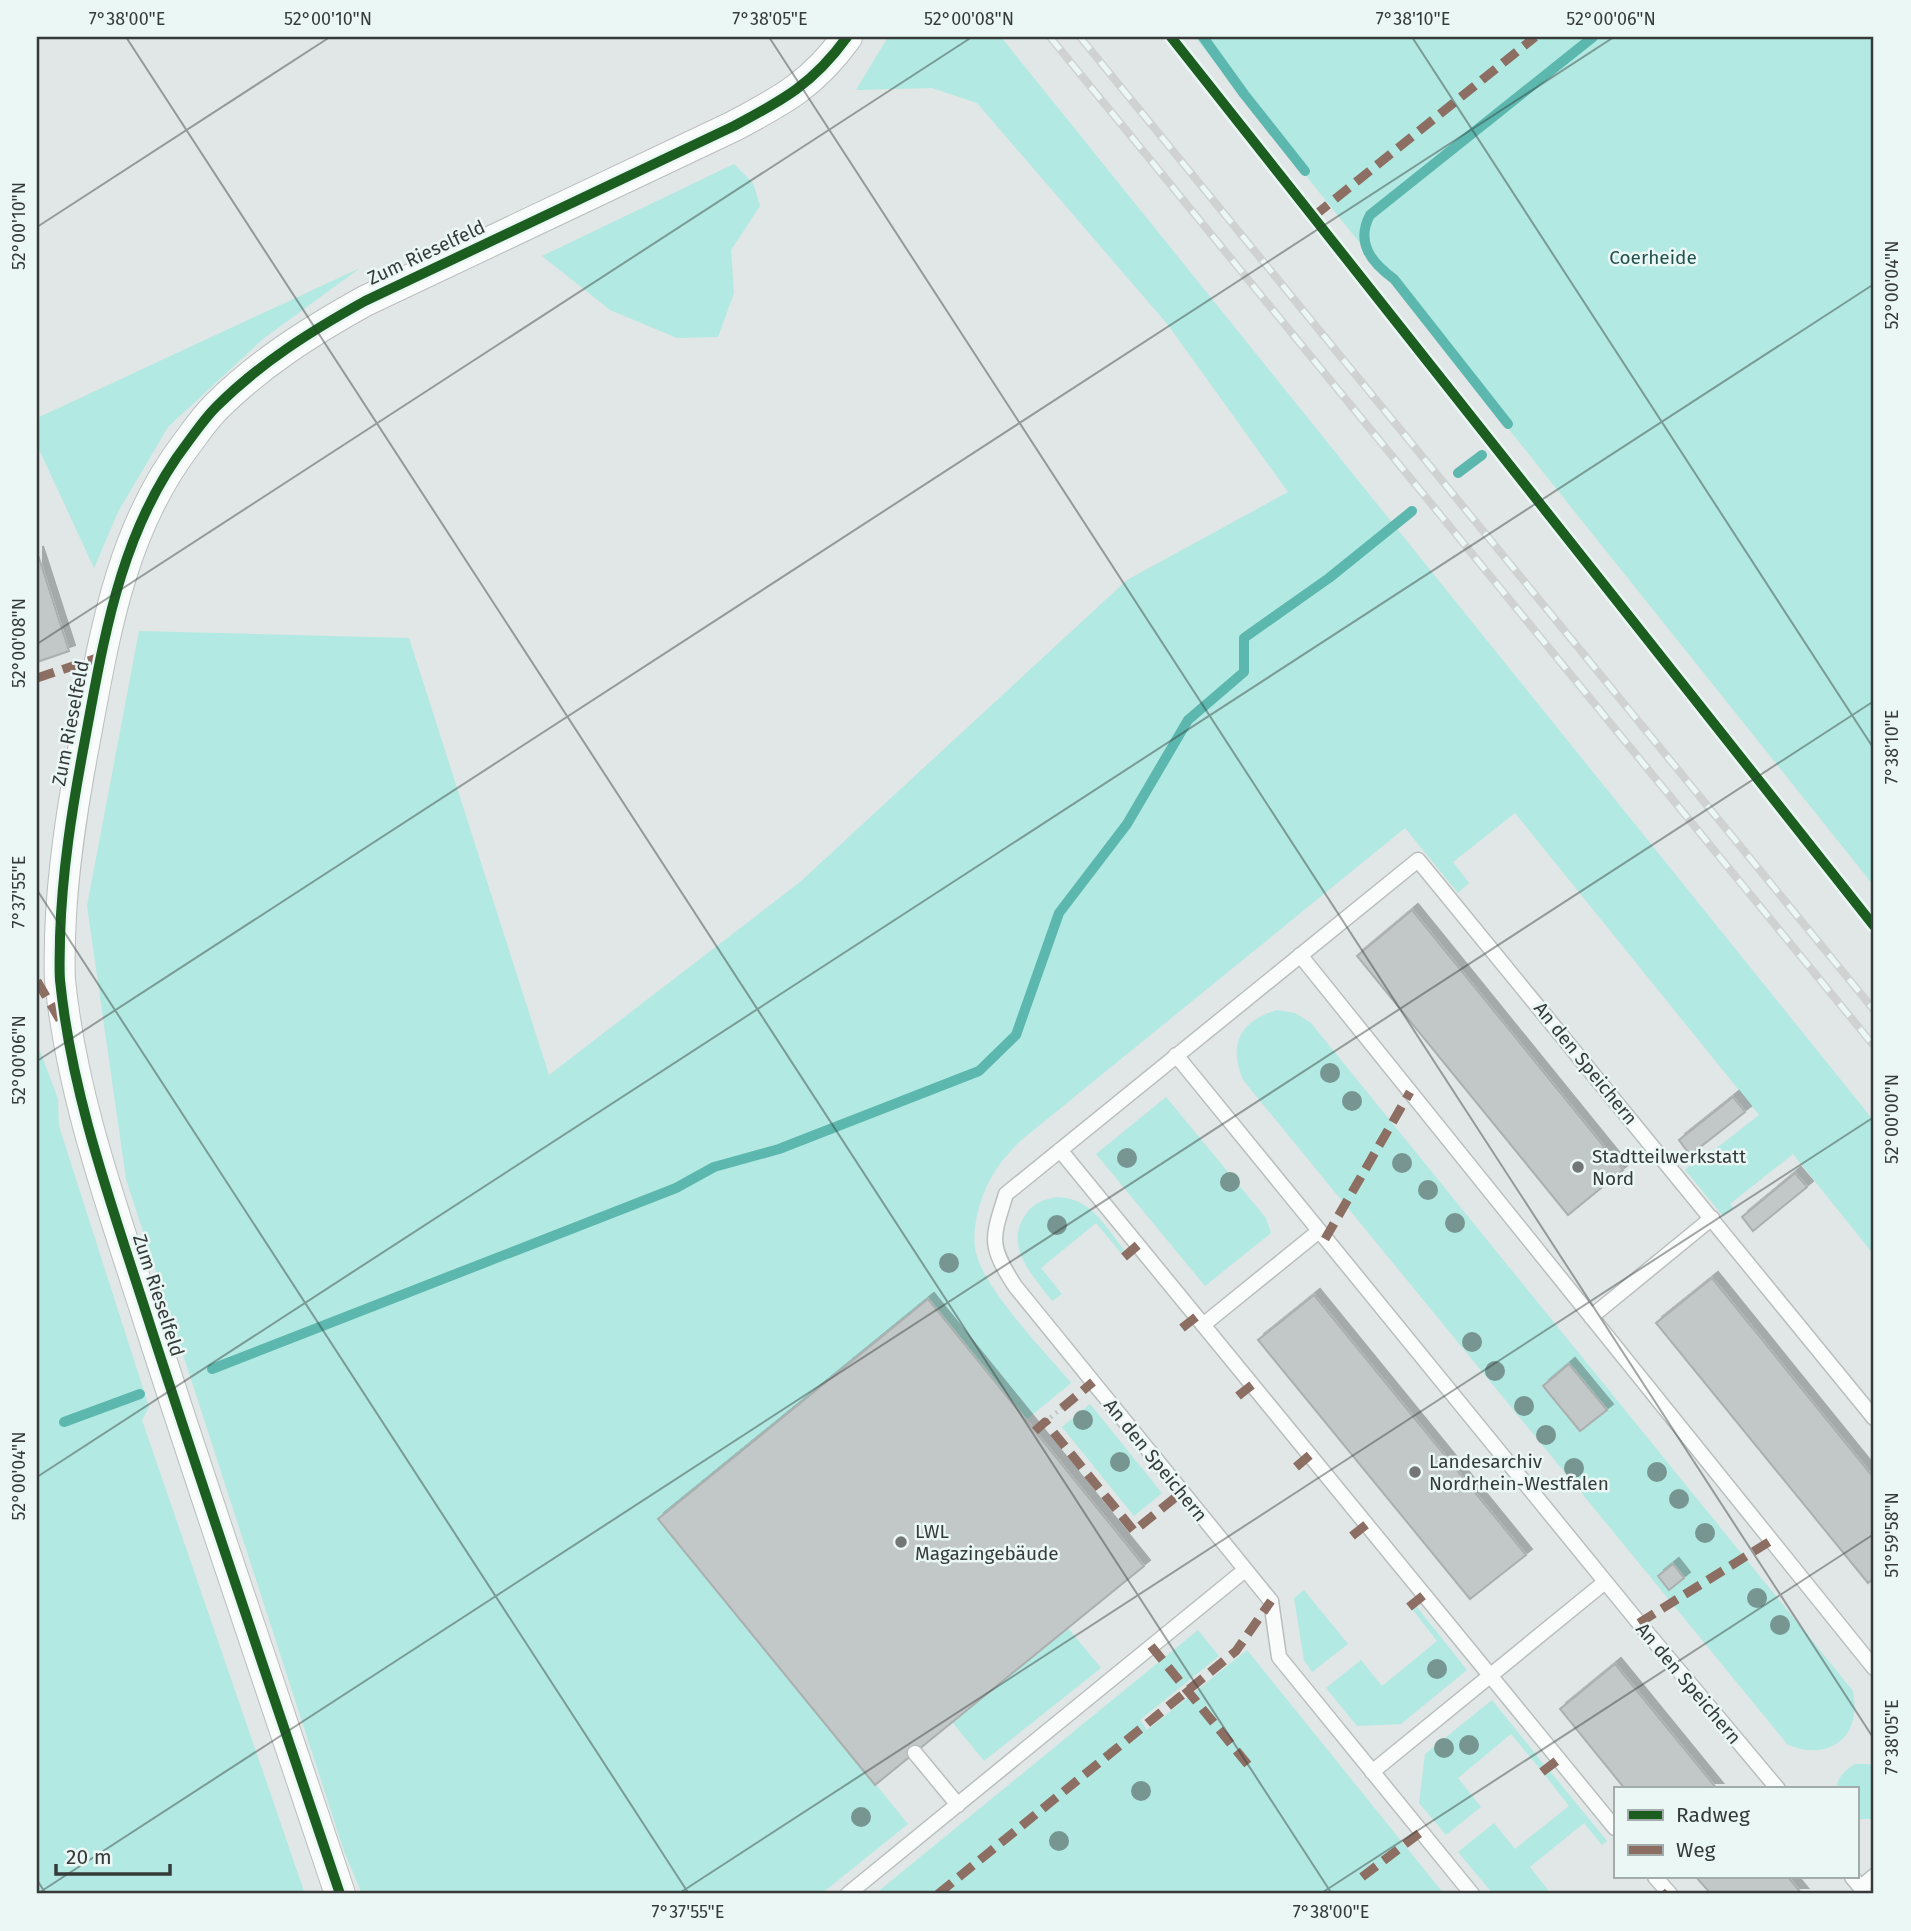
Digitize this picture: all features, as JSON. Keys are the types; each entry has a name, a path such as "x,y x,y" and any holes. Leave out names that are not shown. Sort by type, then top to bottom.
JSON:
{"street":[{"name":"Zum Rieselfeld","path":"340,1894 174,1399 97,1158 66,1030 60,963 61,902 70,818 100,657 124,561 146,508 178,455 213,410 261,367 310,331 365,301 734,126 790,96 829,61 847,37"}],"lane":[{"name":"An den Speichern","path":"1472,1894 1279,1657 1271,1601 1015,1286 1000,1262 993,1237 1006,1194 1418,860 1874,1418"},
{"path":"1300,955 1874,1668"},
{"name":"An den Speichern","path":"1176,1055 1605,1582 1776,1787"},
{"path":"1060,1150 1614,1827"},
{"path":"1591,1317 1713,1218"},
{"path":"1203,1325 1319,1231"},
{"path":"848,1894 1245,1570"},
{"path":"1372,1772 1605,1582"},
{"path":"915,1753 958,1805"},
{"path":"1860,1886 1874,1876"},
{"path":"1656,1878 1670,1894"}],"path":[{"path":"1045,1422 1062,1408"}],"green space":[{"path":"888,37 1001,37 1874,1121 1874,1255 1793,1154 1730,1204 1733,1208 1723,1216 1685,1170 1759,1115 1515,813 1453,862 1469,883 1458,893 1405,828 1019,1142 995,1171 978,1210 976,1253 991,1285 1003,1302 1071,1383 1026,1420 927,1300 659,1518 908,1824 821,1894 362,1894 344,1851 126,1179 87,906 139,631 409,638 549,1075 800,882 1127,580 1288,492 1168,325 977,103 932,88 856,90"},
{"name":"Coerheide","path":"1195,37 1874,37 1874,886"},
{"path":"734,164 753,183 760,206 731,250 734,293 718,337 677,338 610,310 542,256"},
{"path":"360,268 263,339 168,427 118,512 94,568 37,445 37,418"},
{"path":"1277,1010 1295,1013 1311,1023 1853,1691 1853,1721 1840,1741 1818,1750 1788,1745 1243,1080 1237,1055 1240,1036 1254,1021"},
{"path":"37,1043 58,1099 59,1126 149,1407 142,1420 305,1894 37,1894"},
{"path":"1166,1097 1266,1218 1271,1233 1205,1286 1096,1154"},
{"path":"1058,1197 1070,1199 1089,1208 1124,1250 1121,1253 1096,1223 1041,1268 1062,1294 1052,1301 1023,1260 1018,1238 1020,1226 1029,1210 1040,1202"},
{"path":"1090,1404 1162,1493 1134,1516 1062,1427"},
{"path":"1304,1590 1348,1644 1312,1672 1304,1660 1294,1598"},
{"path":"1416,1606 1467,1670 1401,1724 1357,1726 1326,1688 1361,1660 1382,1686 1437,1641 1412,1609"},
{"path":"1068,1628 1101,1668 984,1761 952,1722"},
{"path":"1198,1630 1219,1656 1140,1720 1147,1730 1247,1650 1444,1894 875,1894"},
{"path":"1492,1700 1545,1766 1540,1769 1511,1734 1458,1778 1481,1807 1446,1835 1419,1803 1425,1754"},
{"path":"1855,1764 1874,1766 1874,1818 1858,1819 1858,1787 1836,1787 1848,1769"},
{"path":"1549,1770 1607,1841 1602,1845 1584,1823 1530,1867 1548,1890 1543,1894 1493,1894 1458,1852 1494,1823 1515,1849 1569,1806 1544,1774"}],"building":[{"path":"37,552 69,651 37,662"},
{"path":"1412,910 1623,1170 1568,1215 1357,956"},
{"path":"1733,1097 1745,1112 1690,1155 1679,1140"},
{"path":"1795,1173 1807,1187 1753,1231 1742,1217"},
{"path":"1712,1278 1874,1478 1874,1578 1868,1583 1656,1323"},
{"path":"1314,1295 1526,1555 1470,1599 1258,1340"},
{"name":"LWL Magazingebäude","path":"928,1299 1144,1566 875,1785 658,1519"},
{"path":"1569,1364 1607,1410 1580,1431 1543,1386"},
{"path":"1673,1564 1684,1578 1669,1590 1658,1576"},
{"path":"1615,1664 1715,1787 1623,1787 1560,1709"},
{"path":"1697,1878 1789,1878 1802,1894 1711,1894"}],"waterway":[{"path":"1203,37 1305,171"},
{"path":"1508,424 1394,279 1373,259 1365,243 1366,225 1370,215 1593,37"},
{"path":"1458,473 1482,455"},
{"path":"212,1369 676,1188 714,1167 779,1149 979,1071 1016,1035 1059,913 1127,824 1188,720 1244,672 1244,638 1329,578 1412,511"},
{"path":"64,1422 140,1394"}],"railway":[{"path":"1050,37 1874,1046"},
{"path":"1080,37 1874,1010"}],"marked path":[{"path":"1314,216 1535,37"},
{"path":"37,678 100,657"},
{"path":"37,981 60,1020"},
{"path":"1325,1239 1410,1092"},
{"path":"1124,1257 1138,1245"},
{"path":"1182,1328 1196,1317"},
{"path":"1062,1408 1093,1382"},
{"path":"1238,1396 1252,1385"},
{"path":"1035,1431 1045,1422 1134,1531 1182,1492"},
{"path":"1296,1467 1310,1455"},
{"path":"1352,1536 1367,1524"},
{"path":"1639,1623 1772,1540"},
{"path":"1409,1607 1424,1595"},
{"path":"938,1894 1236,1651 1271,1601"},
{"path":"1151,1646 1249,1766"},
{"path":"1542,1772 1559,1759"},
{"path":"1362,1877 1421,1832"}],"cycle path":[{"path":"340,1894 197,1470 96,1156 66,1025 60,980 65,865 91,705 118,586 130,548 165,476 212,411 268,362 365,301 768,108 809,79 847,37"},
{"path":"1171,37 1874,926"}],"place":[{"name":"Stadtteilwerkstatt Nord","path":"1578,1167"},
{"name":"Landesarchiv Nordrhein-Westfalen","path":"1415,1472"},
{"name":"LWL Magazingebäude","path":"901,1542"}]}
